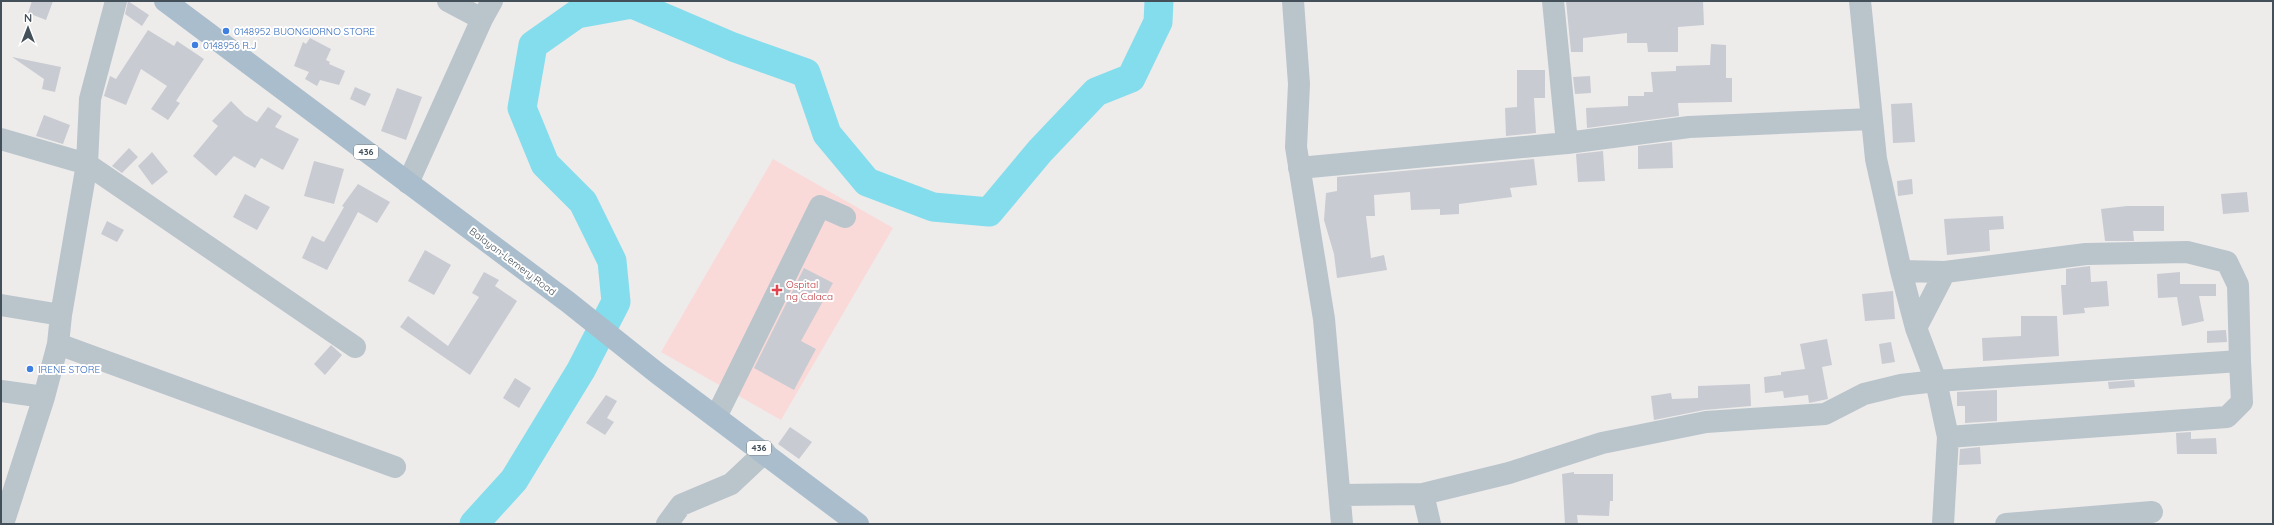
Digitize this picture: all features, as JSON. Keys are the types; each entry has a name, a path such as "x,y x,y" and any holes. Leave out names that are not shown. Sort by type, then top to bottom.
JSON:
{"main road":[{"name":"Balayan-Lemery Road","path":"165,1 568,302 657,373 765,452 858,524"}],"street":[{"path":"3,524 44,397 58,344 61,315 87,164 90,99 116,1"},
{"path":"408,183 487,10 448,1"},
{"path":"1293,1 1299,84 1296,146 1324,319 1341,495 1342,524"},
{"path":"1553,1 1567,143"},
{"path":"1860,1 1876,159 1901,271 1916,328 1936,381 1948,437 1943,524"},
{"path":"1299,168 1567,143 1689,127 1872,119"},
{"path":"1,139 87,164 355,346"},
{"path":"716,417 820,206 845,217"},
{"path":"1901,271 1945,272 2086,254 2187,252 2227,262 2238,285 2242,402 2227,417 1948,437"},
{"path":"1916,328 1945,272"},
{"path":"1,305 61,315"},
{"path":"58,344 395,467"},
{"path":"1341,495 1423,494 1509,473 1602,443 1706,422 1825,414 1864,394 1901,385 1936,381 2240,361"},
{"path":"1,391 44,397"},
{"path":"667,524 681,505 731,484 765,452"},
{"path":"1423,494 1430,524"},
{"path":"2006,524 2152,512"}],"shaded area":[{"name":"Ospital ng Calaca","path":"773,159 893,228 781,420 661,352"}],"building":[{"path":"32,1 53,1 46,20 28,13"},
{"path":"128,1 149,15 142,26 125,14"},
{"path":"1566,1 1703,1 1704,25 1678,27 1678,52 1648,52 1647,43 1627,43 1627,33 1583,38 1583,52 1571,52"},
{"path":"148,30 174,46 177,41 204,59 176,101 180,103 168,120 151,109 167,86 141,69 126,105 104,96 110,76 116,79"},
{"path":"310,38 331,49 326,60 330,62 329,64 345,71 339,85 320,80 317,86 305,79 309,72 294,66 303,42 306,44"},
{"path":"1711,44 1726,45 1726,78 1732,78 1732,102 1678,103 1679,116 1587,128 1586,108 1628,106 1628,96 1644,96 1644,92 1653,92 1651,72 1676,71 1676,66 1710,65"},
{"path":"12,57 61,67 55,92 42,89 44,79"},
{"path":"1517,70 1545,70 1545,98 1534,98 1536,133 1506,136 1505,108 1517,107"},
{"path":"1590,76 1591,93 1575,94 1573,77"},
{"path":"355,87 371,94 365,106 350,99"},
{"path":"397,88 422,97 406,140 381,131"},
{"path":"231,101 245,115 257,122 268,107 282,116 275,127 299,139 283,170 261,158 255,168 234,156 216,176 193,156 218,126 212,121"},
{"path":"1912,103 1915,142 1893,143 1891,104"},
{"path":"44,115 70,125 63,144 36,136"},
{"path":"1672,142 1673,168 1638,169 1638,146"},
{"path":"129,148 138,157 122,173 112,166"},
{"path":"1603,151 1605,181 1578,182 1576,154"},
{"path":"152,152 168,172 152,185 138,166"},
{"path":"1534,159 1537,185 1510,188 1512,197 1459,204 1459,214 1440,215 1440,209 1411,210 1410,192 1374,195 1375,216 1366,216 1371,258 1384,255 1387,270 1337,278 1334,254 1324,220 1326,193 1337,191 1337,177"},
{"path":"314,161 344,169 334,204 304,196"},
{"path":"1912,179 1913,194 1898,196 1897,181"},
{"path":"358,184 390,202 377,223 358,212 327,270 302,258 312,236 324,242 344,207 342,206"},
{"path":"2247,192 2249,212 2223,214 2221,194"},
{"path":"245,194 270,207 257,230 233,217"},
{"path":"2127,206 2164,206 2164,231 2133,231 2134,241 2105,241 2101,209"},
{"path":"2003,216 2004,229 1989,230 1990,251 1947,255 1944,219"},
{"path":"107,221 124,230 117,242 101,234"},
{"path":"425,250 451,265 434,295 408,281"},
{"path":"2090,266 2091,282 2107,281 2109,306 2084,308 2085,313 2063,315 2061,285 2066,285 2066,269"},
{"name":"Ospital ng Calaca","path":"804,268 833,283 801,341 816,349 794,390 754,368"},
{"path":"484,272 499,280 495,286 517,301 470,375 400,327 408,316 448,346 479,297 472,293"},
{"path":"2180,272 2180,284 2216,284 2216,296 2199,296 2204,321 2182,326 2177,297 2158,298 2157,274"},
{"path":"1893,291 1895,319 1865,321 1862,294"},
{"path":"2021,316 2057,316 2059,356 1983,361 1982,338 2021,336"},
{"path":"2226,330 2227,342 2207,343 2207,331"},
{"path":"1827,339 1832,365 1822,367 1828,399 1809,403 1808,395 1784,398 1783,391 1765,393 1764,377 1781,375 1781,372 1805,369 1800,344"},
{"path":"1891,342 1895,362 1882,364 1879,344"},
{"path":"331,345 342,355 325,375 314,364"},
{"path":"515,378 531,388 519,408 503,398"},
{"path":"2134,380 2135,387 2109,389 2108,382"},
{"path":"1750,384 1751,406 1704,410 1654,420 1651,396 1671,393 1672,399 1698,398 1698,386"},
{"path":"1997,390 1997,421 1965,423 1965,406 1957,406 1957,392"},
{"path":"606,395 617,401 607,418 614,422 605,435 586,423"},
{"path":"790,427 812,442 799,459 778,444"},
{"path":"2191,432 2191,439 2216,438 2217,454 2177,454 2176,433"},
{"path":"1980,447 1981,464 1959,465 1960,449"},
{"path":"1574,472 1574,474 1613,474 1613,501 1610,501 1609,516 1577,515 1578,524 1565,524 1562,474"}],"waterway":[{"path":"474,524 514,480 581,370 616,302 612,261 583,202 545,164 522,108 533,45 577,14 632,4 733,47 806,73 827,134 867,182 933,207 989,212 1040,151 1096,92 1131,78 1158,22 1159,1"}],"place":[{"name":"0148952 BUONGIORNO STORE","path":"226,31"},
{"name":"0148956 R.J","path":"195,45"},
{"name":"Ospital ng Calaca","path":"777,290"},
{"name":"IRENE STORE","path":"30,369"}]}
